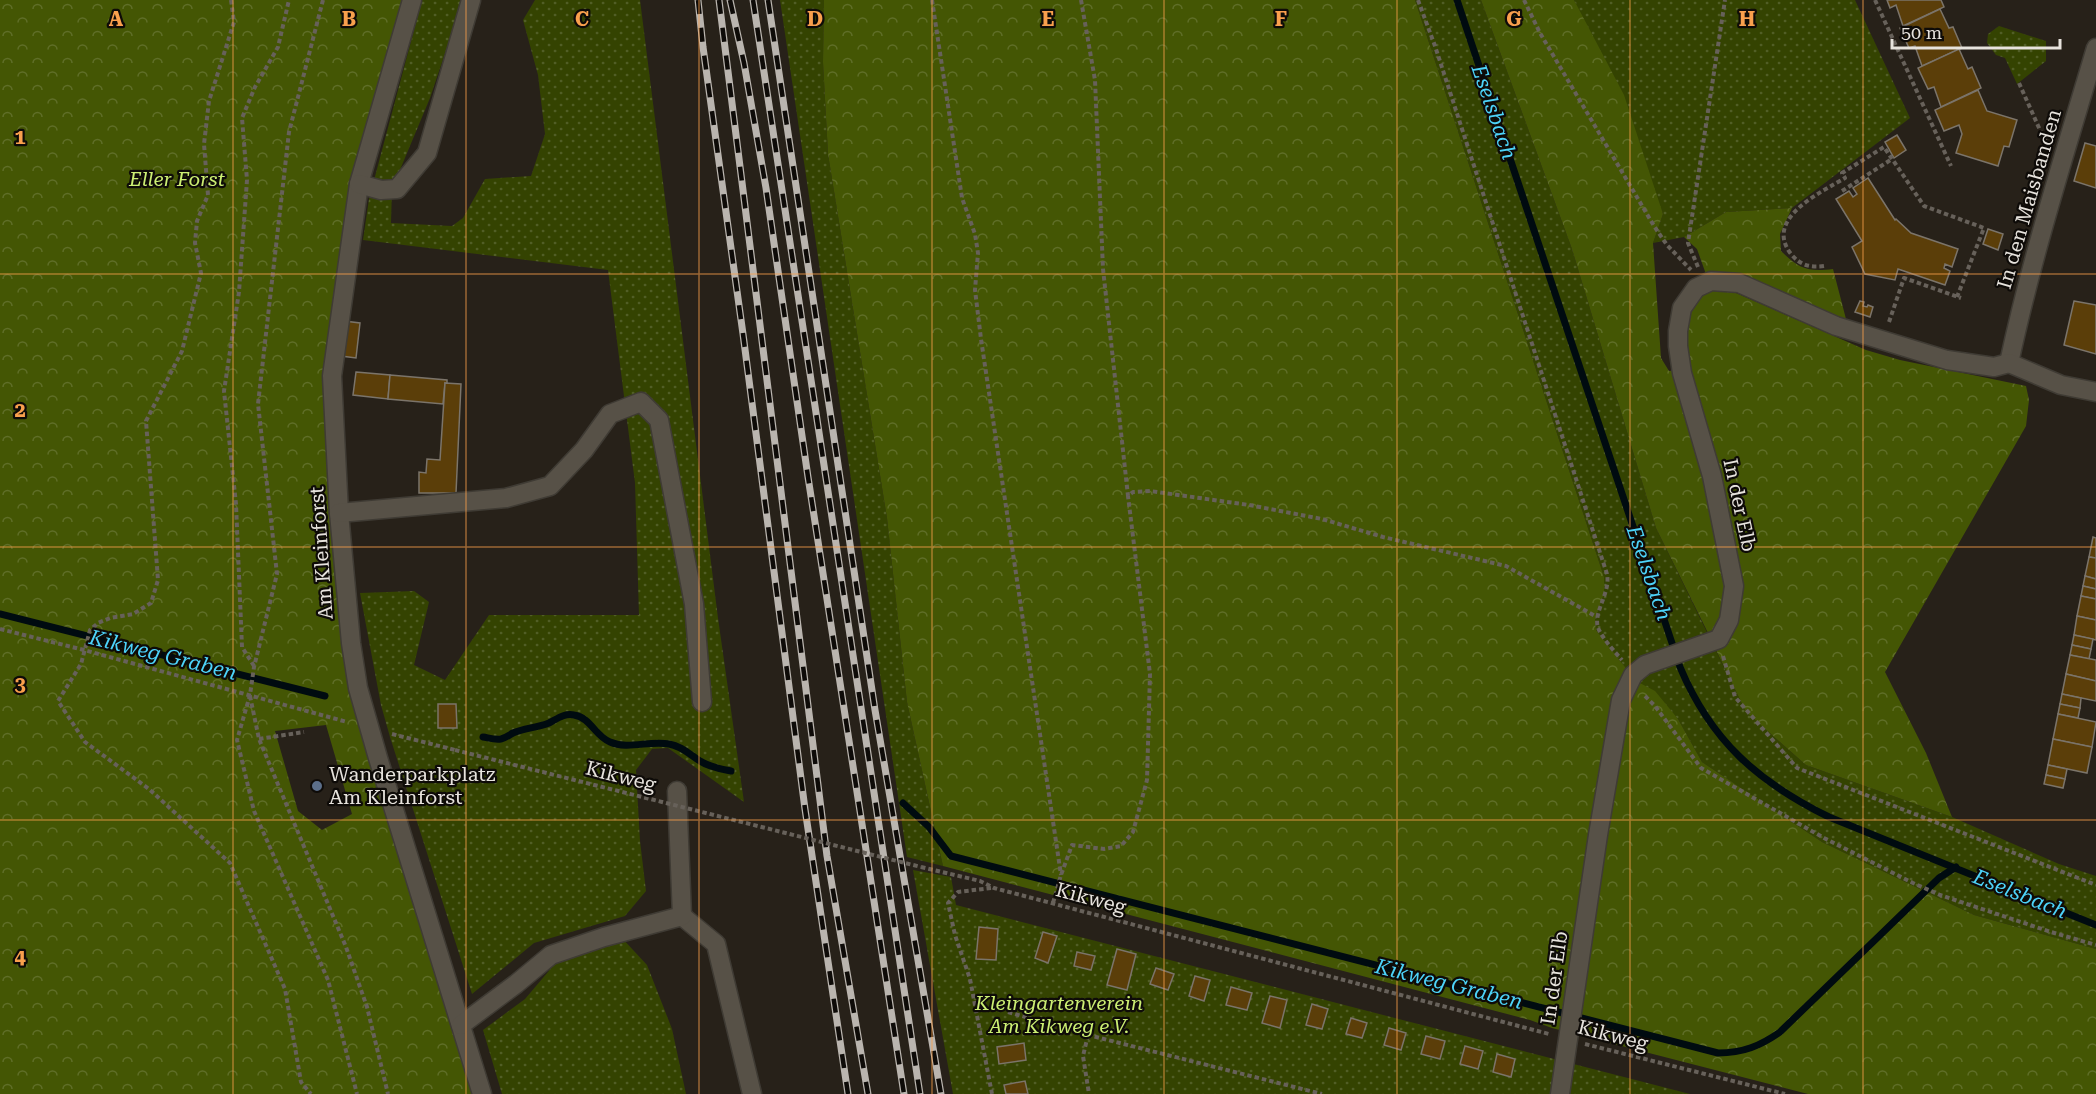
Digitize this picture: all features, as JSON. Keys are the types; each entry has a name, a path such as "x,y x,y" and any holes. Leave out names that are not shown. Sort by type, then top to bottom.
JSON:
{"street":[{"name":"Am Kleinforst","path":"412,0 359,184 332,376 339,513 351,643 358,688 482,1094"},
{"path":"359,184 381,190 397,189 428,153 471,0"},
{"name":"In den Maisbanden","path":"2009,363 2019,316 2052,193 2096,48"},
{"path":"1705,283 1719,281 1750,287 1836,326 1947,360 1994,367 2009,363 2061,385 2096,392"},
{"name":"In der Elb","path":"1705,283 1696,288 1682,308 1678,346 1682,373 1712,476 1734,586 1729,620 1710,642"},
{"path":"339,513 506,498 550,486 584,450 610,414 641,402 659,420 694,604 702,702"},
{"path":"1631,678 1652,663 1710,642"},
{"name":"In der Elb","path":"1560,1094 1616,724 1631,678"},
{"path":"677,791 682,916 716,945 752,1094"},
{"path":"461,1026 551,955 604,937 682,916"}],"path":[{"path":"231,0 234,21 209,101 205,134 208,195 197,221 195,243 201,273 182,351 146,421 158,580 151,603 133,614 104,620 90,630 81,664 58,701 85,742 149,789 231,863 285,989 301,1082 311,1094"},
{"path":"254,667 242,647 236,504 224,391 239,292 247,180 242,118 255,87 278,47 289,0"},
{"path":"323,0 289,132 258,404 277,574 254,667 250,695 237,740 254,811 328,980 357,1094"},
{"path":"932,0 962,198 975,234 978,253 975,290 981,339 1061,875"},
{"path":"1053,903 1072,845 1104,849 1121,846 1133,832 1147,780 1150,674 1103,269 1095,80 1081,0"},
{"path":"1418,0 1607,574 1607,593 1597,617 1598,629 1631,678 1701,768 1824,838 1912,883 1940,895 2096,945"},
{"path":"1524,0 1540,33 1654,226 1667,245 1705,283"},
{"path":"1705,283 1688,243 1725,0"},
{"path":"1875,0 1951,166"},
{"path":"2019,83 2044,139 2067,147"},
{"path":"1851,185 1842,173 1884,147 1924,206 1984,228 1959,298 1904,278 1883,339"},
{"path":"1842,191 1892,159"},
{"path":"1824,266 1805,266 1796,260 1788,251 1784,231 1793,212 1845,178"},
{"path":"1128,496 1133,492 1150,491 1250,505 1322,519 1383,537 1506,566 1597,617"},
{"path":"0,629 369,728"},
{"path":"1710,642 1735,697 1797,768 2096,885"},
{"path":"250,695 259,739 346,947 367,1007 388,1094"},
{"path":"259,739 304,732"},
{"name":"Kikweg","path":"388,733 980,881 994,888 1569,1033 1785,1094"},
{"path":"992,1094 970,979 955,935 948,903 958,892 994,888"},
{"path":"1008,1012 1088,1035 1322,1094"},
{"path":"1088,1035 1083,1056 1089,1094"}],"green space":[{"name":"Eller Forst","path":"0,0 408,0 326,374 345,644 473,1094 0,1094","holes":["326,725 352,814 322,830 298,811 275,731"]},
{"path":"422,0 463,0 430,98 392,189 391,223 452,226 463,218 485,179 531,176 545,134 538,75 523,20 535,0 640,0 718,618 744,802 668,748 652,749 636,770 640,841 646,891 625,916 534,943 472,994 381,705 360,593 414,591 429,602 414,665 445,680 489,615 639,615 635,483 608,270 363,240 369,199"},
{"path":"780,0 824,0 823,62 828,154 887,518 907,702 943,866 907,857"},
{"path":"824,0 1415,0 1604,577 1604,594 1595,620 1596,630 1636,681 1655,691 1678,719 1702,762 1822,842 1974,915 2096,949 2096,1094 1808,1094 943,866 907,702 887,518 828,154 823,62"},
{"path":"1415,0 1481,0 1572,249 1656,528 1746,712 1806,765 1952,817 2059,864 2096,876 2096,949 1974,915 1822,842 1702,762 1678,719 1636,681 1596,630 1595,620 1604,594 1604,577"},
{"path":"1481,0 1574,0 1624,95 1663,214 1653,243 1661,358 1669,371 1679,370 1732,586 1728,618 1710,637 1656,528 1572,249"},
{"path":"1574,0 1855,0 1910,118 1792,208 1726,212 1684,237 1653,243 1663,214"},
{"path":"1999,26 2046,41 2046,61 2017,84 2005,58 1996,55 1987,43 1988,34"},
{"path":"1792,208 1780,234 1781,251 1804,268 1833,269 1846,319 1797,302 1707,277 1697,249 1684,237 1726,212"},
{"path":"1712,287 1736,293 1866,350 1900,360 2026,386 2029,400 2026,426 1885,672 1926,753 1952,817 1806,765 1746,712 1716,650 1731,622 1737,586 1686,370 1684,324 1698,293"},
{"name":"Kleingartenverein Am Kikweg e.V.","path":"913,870 951,877 956,905 1690,1094 953,1094"},
{"path":"621,937 647,965 672,1029 686,1094 502,1094 483,1030 525,999 559,959"}],"building":[{"path":"1887,0 1941,0 1944,7 1903,26 1896,5 1890,8"},
{"path":"1940,9 1949,28 1953,27 1962,48 1922,66 1915,46 1909,48 1900,28"},
{"path":"1959,49 1968,69 1972,67 1981,88 1941,107 1934,87 1928,89 1918,68"},
{"path":"1978,90 1987,111 2017,120 2009,147 2004,146 1998,166 1956,153 1962,134 1959,125 1944,131 1935,110"},
{"path":"1897,135 1906,150 1894,158 1885,142"},
{"path":"2085,143 2096,146 2096,188 2074,181"},
{"path":"1868,178 1895,220 1911,233 1958,249 1952,267 1945,264 1944,268 1950,271 1945,285 1898,269 1895,280 1865,274 1852,247 1862,241 1836,199 1849,191 1853,197 1857,194 1853,188"},
{"path":"1988,229 2003,234 1998,250 1983,244"},
{"path":"1860,301 1864,302 1863,306 1873,307 1870,317 1855,312"},
{"path":"2074,301 2096,305 2096,354 2064,345"},
{"path":"344,321 360,323 356,358 341,356"},
{"path":"356,372 390,375 388,399 353,395"},
{"path":"390,375 447,380 443,404 388,399"},
{"path":"445,383 461,384 456,493 419,493 419,472 426,473 427,459 440,460"},
{"path":"2093,537 2096,538 2096,558 2089,557"},
{"path":"2089,557 2096,558 2096,579 2085,576"},
{"path":"2085,576 2096,579 2096,589 2083,586"},
{"path":"2083,586 2096,589 2096,599 2081,596"},
{"path":"2081,596 2096,599 2096,620 2077,616"},
{"path":"2077,616 2096,620 2096,640 2074,635"},
{"path":"2074,635 2093,639 2091,649 2072,645"},
{"path":"2072,645 2091,649 2089,659 2070,655"},
{"path":"2070,655 2096,660 2096,681 2066,674"},
{"path":"2066,674 2096,681 2096,701 2062,694"},
{"path":"2062,694 2081,698 2080,708 2060,704"},
{"path":"438,704 456,704 457,728 438,728"},
{"path":"2060,704 2080,708 2078,718 2058,714"},
{"path":"2058,714 2096,722 2092,747 2053,739"},
{"path":"2053,739 2092,747 2087,773 2048,765"},
{"path":"2048,765 2067,769 2065,779 2046,775"},
{"path":"2046,775 2065,779 2063,788 2044,784"},
{"path":"979,927 998,929 996,960 976,959"},
{"path":"1043,932 1057,936 1048,963 1035,958"},
{"path":"1117,949 1136,954 1127,990 1107,985"},
{"path":"1077,952 1095,956 1091,970 1074,966"},
{"path":"1156,968 1174,974 1168,990 1150,984"},
{"path":"1195,976 1210,980 1204,1001 1189,996"},
{"path":"1231,987 1252,993 1247,1010 1226,1005"},
{"path":"1270,996 1287,1000 1280,1028 1262,1023"},
{"path":"1312,1004 1328,1009 1322,1029 1306,1025"},
{"path":"1351,1018 1367,1023 1362,1038 1346,1034"},
{"path":"1389,1028 1406,1033 1401,1050 1384,1045"},
{"path":"1426,1036 1445,1041 1440,1059 1421,1054"},
{"path":"1024,1043 1026,1060 999,1064 997,1047"},
{"path":"1465,1046 1483,1051 1478,1069 1460,1064"},
{"path":"1497,1054 1515,1059 1511,1077 1493,1072"},
{"path":"1025,1081 1028,1094 1006,1094 1004,1085"}],"waterway":[{"name":"Eselsbach","path":"1457,0 1680,667 1706,717 1740,757 1759,774 1803,804 1829,817 2096,925"},
{"name":"Kikweg Graben","path":"0,614 325,696"},
{"name":"Kikweg Graben","path":"483,737 501,739 517,731 574,715 585,720 600,736 610,742 624,745 662,743 674,745 707,765 731,771"},
{"name":"Kikweg Graben","path":"903,803 929,827 951,856 1718,1053 1751,1048 1780,1032 1939,878 1956,867"}],"railway":[{"path":"698,0 805,809 848,1094"},
{"path":"719,0 827,856 868,1094"},
{"path":"730,0 744,63 766,188 808,477 904,1094"},
{"path":"753,0 920,1094"},
{"path":"768,0 875,710 941,1094"}],"place":[{"name":"Wanderparkplatz Am Kleinforst","path":"317,786"}]}
